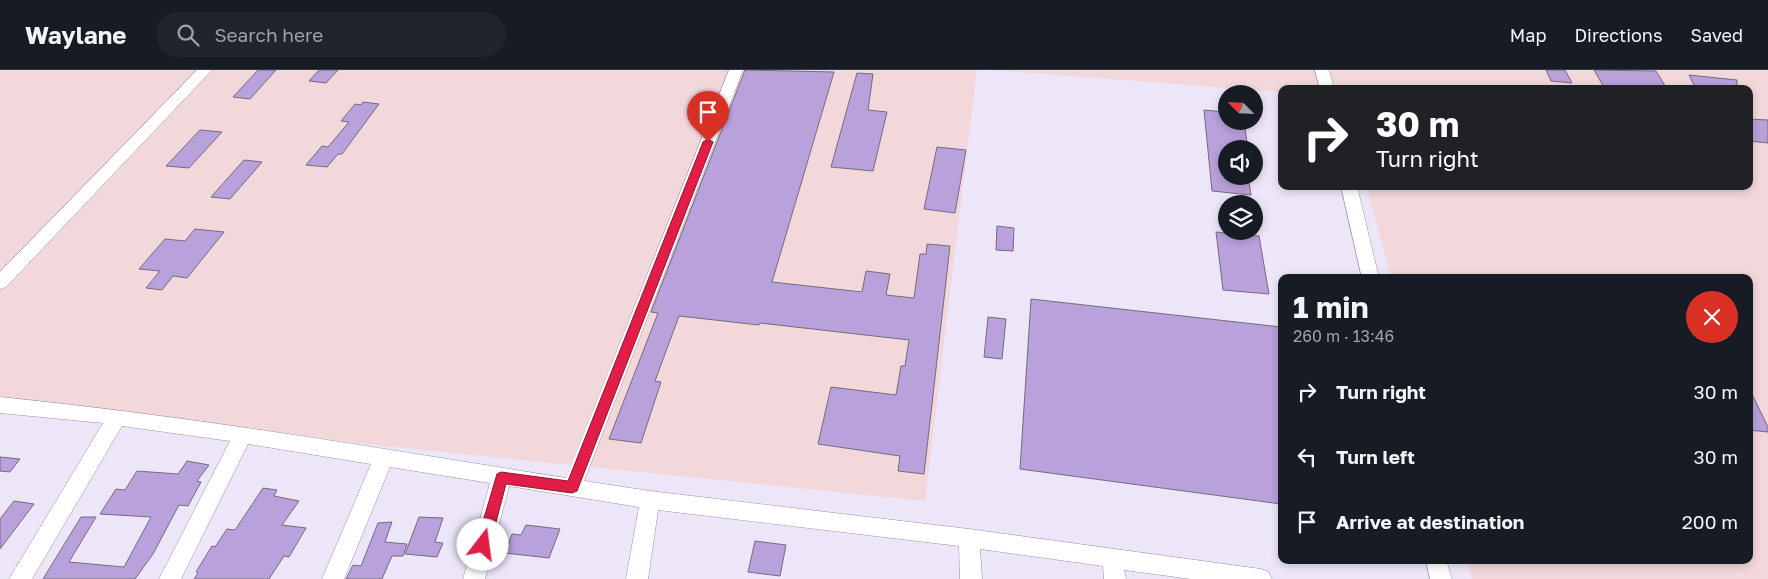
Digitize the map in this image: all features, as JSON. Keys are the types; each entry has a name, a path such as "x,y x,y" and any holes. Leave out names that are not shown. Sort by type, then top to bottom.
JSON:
{"street":[{"path":"0,283 205,70"},
{"path":"572,487 736,70"},
{"path":"1322,70 1326,85"},
{"path":"1350,190 1369,274"},
{"path":"0,405 243,435 501,478 650,500 969,538 1261,579"},
{"path":"20,579 117,418"},
{"path":"170,579 243,435"},
{"path":"333,579 383,459"},
{"path":"474,579 501,478"},
{"path":"637,579 650,500"},
{"path":"969,538 971,579"},
{"path":"1112,558 1115,579"},
{"path":"1437,564 1440,579"}],"shaded area":[{"path":"0,70 977,70 925,501 0,407"},
{"path":"990,70 1768,70 1768,579 1472,579 1468,564 1753,564 1753,274 1390,274 1367,190 1753,190 1753,85 1278,85 1278,92 1263,91 1263,85 1218,85 1218,87"}],"building":[{"path":"258,70 276,70 250,99 233,97"},
{"path":"319,70 338,70 326,83 309,81"},
{"path":"745,70 834,72 772,282 862,292 866,271 890,274 886,295 914,298 920,254 926,254 927,244 950,246 924,474 898,471 900,456 818,444 831,387 896,395 901,366 905,366 909,340 760,323 759,325 679,316 655,381 661,382 641,443 609,439 658,313 651,312"},
{"path":"1546,70 1565,70 1572,83 1551,81"},
{"path":"1594,70 1656,71 1665,85 1603,85"},
{"path":"857,73 873,74 868,110 887,112 873,171 831,167"},
{"path":"1689,75 1737,80 1737,85 1694,85"},
{"path":"363,102 379,104 342,154 338,154 327,167 306,165 322,146 328,147 349,122 341,121 355,104 361,105"},
{"path":"1204,110 1218,111 1218,130 1245,130 1247,140 1218,140 1218,185 1249,185 1251,195 1212,191"},
{"path":"1753,119 1768,120 1768,143 1753,141"},
{"path":"200,130 222,132 189,168 166,166"},
{"path":"937,147 966,150 955,213 924,209"},
{"path":"244,160 262,162 230,199 211,197"},
{"path":"997,226 1014,228 1013,251 996,250"},
{"path":"195,229 224,232 187,278 173,276 162,290 146,288 160,271 139,269 165,239 185,241"},
{"path":"1216,232 1218,232 1218,240 1260,240 1269,294 1223,290"},
{"path":"1031,299 1278,327 1278,504 1020,469"},
{"path":"988,317 1006,319 1002,359 984,357"},
{"path":"1753,396 1768,427 1768,432 1753,430"},
{"path":"0,457 20,459 10,472 0,471"},
{"path":"187,461 209,465 197,481 201,482 188,506 179,505 153,554 135,579 43,579 81,517 96,517 69,562 124,567 151,517 100,514 116,489 125,490 137,471 178,474"},
{"path":"263,488 277,490 274,496 299,501 282,525 306,528 289,557 284,556 269,579 194,579 198,573 196,572 212,546 215,547 227,529 235,530"},
{"path":"14,501 34,504 0,549 0,519"},
{"path":"419,517 443,518 435,542 443,543 437,557 405,554"},
{"path":"392,522 385,542 407,544 403,556 392,556 382,579 346,579 353,565 361,566 378,523"},
{"path":"526,525 560,529 549,558 505,553 512,534 521,535"},
{"path":"755,541 786,545 780,576 748,572"}],"route":[{"path":"483,545 501,478 572,487 708,142"}]}
